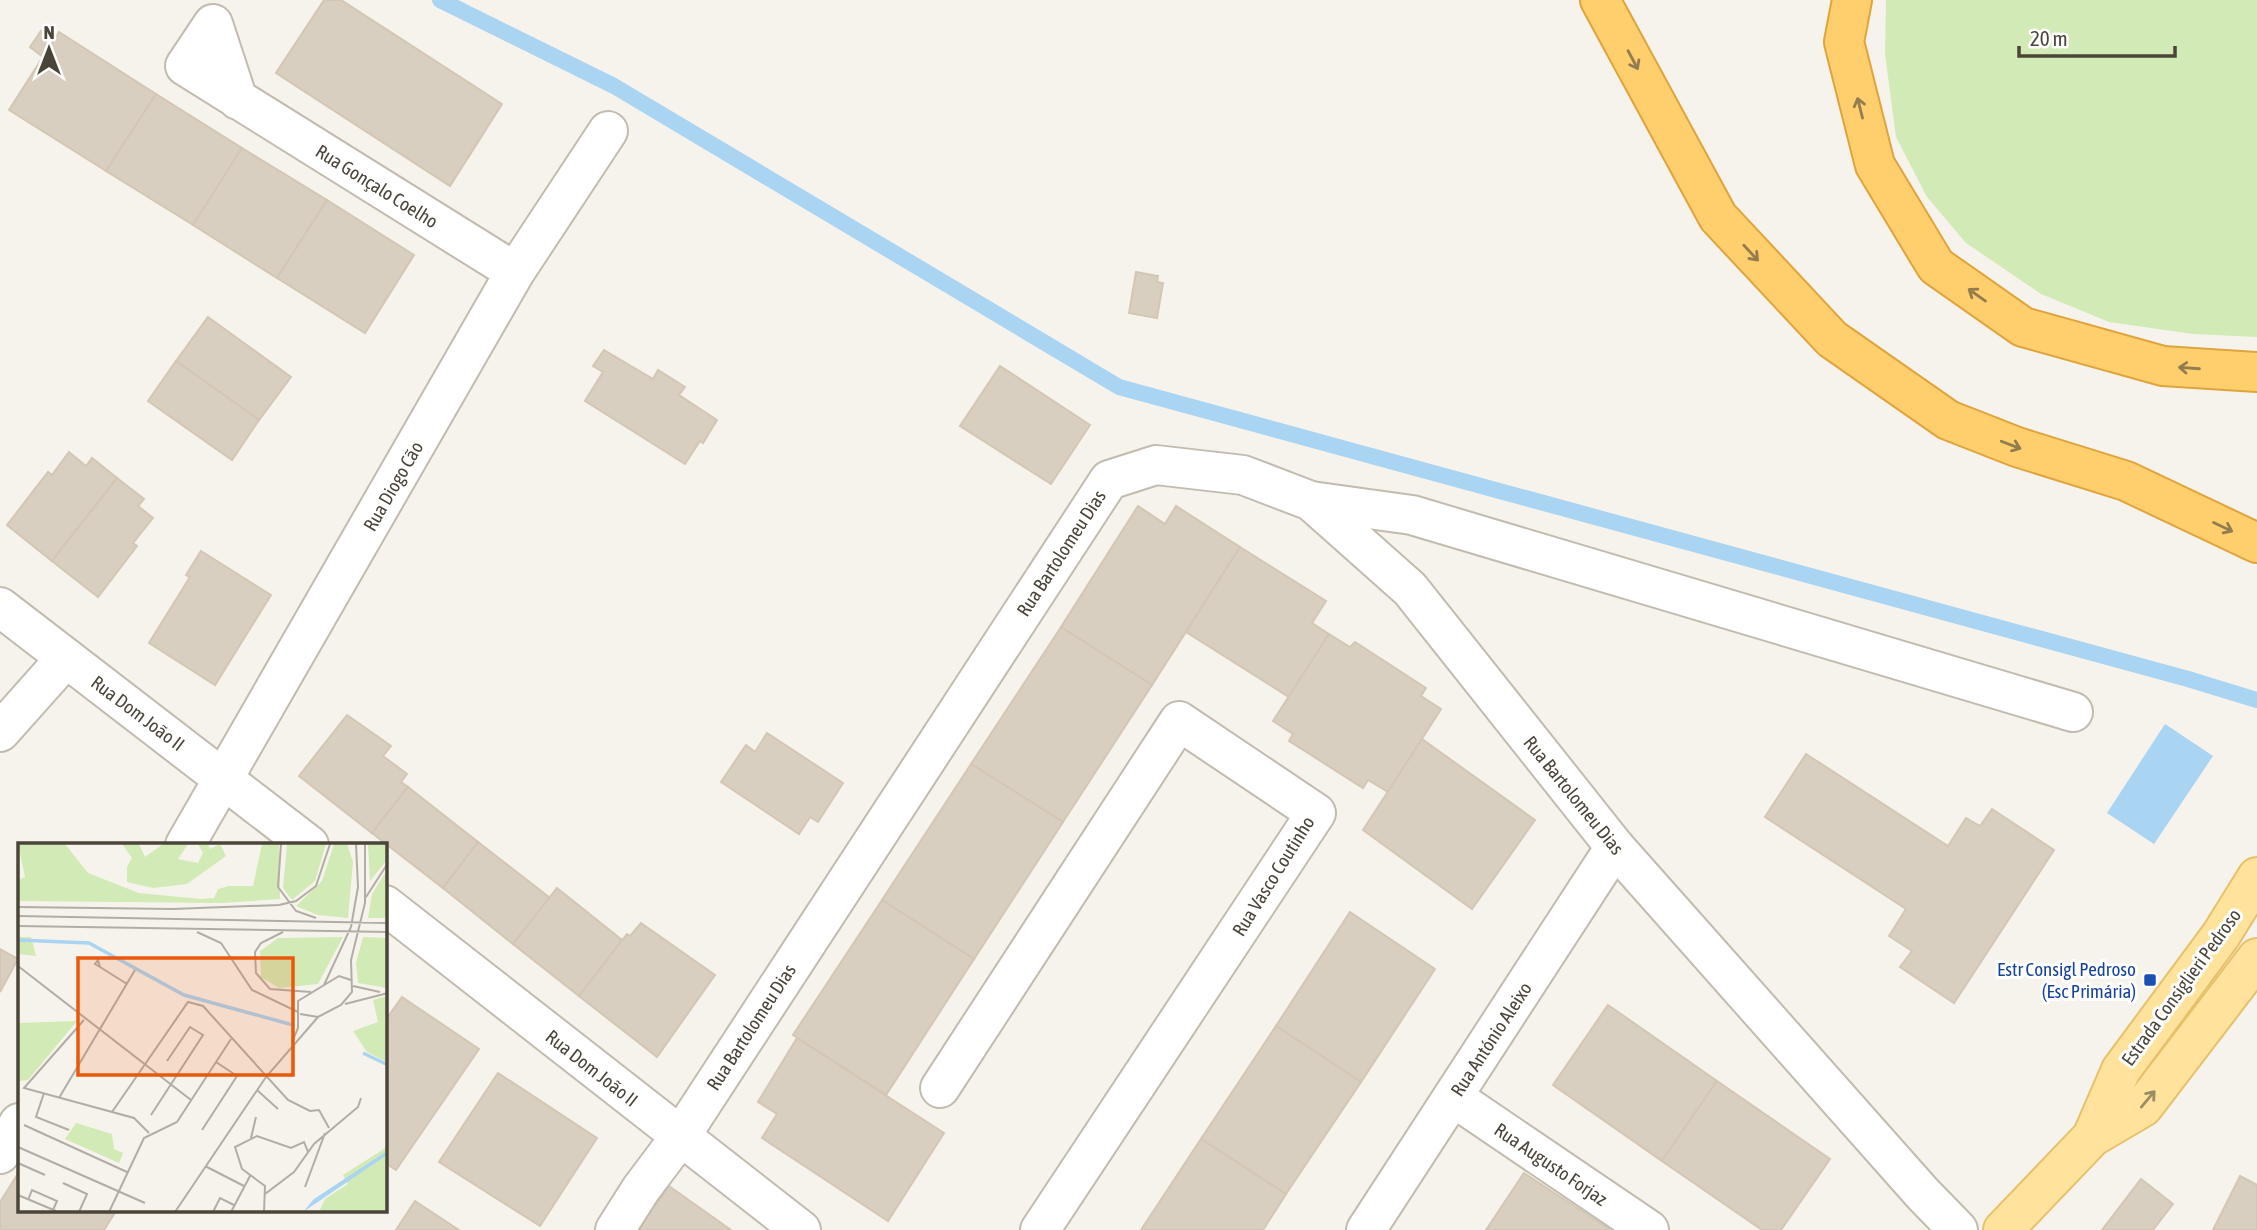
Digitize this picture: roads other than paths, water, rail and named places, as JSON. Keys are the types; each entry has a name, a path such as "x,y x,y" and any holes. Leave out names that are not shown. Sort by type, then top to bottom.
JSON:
{"highway":[{"path":"1600,0 1718,216 1832,339 1948,419 2017,447 2126,481 2257,543"},
{"path":"1852,0 1844,42 1874,165 1936,266 2023,327 2164,366 2257,372"}],"main road":[{"name":"Estrada Consiglieri Pedroso","path":"2092,1137 2121,1070 2221,935 2257,877"},
{"name":"Estrada Consiglieri Pedroso","path":"2003,1230 2092,1137 2143,1107 2257,958"}],"street":[{"name":"Rua Gonçalo Coelho","path":"238,100 515,272"},
{"name":"Rua Diogo Cão","path":"186,843 515,272 608,131"},
{"name":"Rua Bartolomeu Dias","path":"615,1230 641,1189 680,1137 1109,480 1156,465 1243,475 1311,501 1410,589 1615,847 1923,1195 1958,1230"},
{"path":"1311,501 1412,515 2073,712"},
{"name":"Rua Dom João II","path":"0,607 306,843"},
{"path":"0,732 66,658"},
{"name":"Rua Vasco Coutinho","path":"940,1088 1179,721 1316,813 1040,1230"},
{"name":"Rua António Aleixo","path":"1366,1230 1615,847"},
{"name":"Rua Dom João II","path":"387,907 801,1230"},
{"name":"Rua Augusto Forjaz","path":"1453,1097 1648,1230"},
{"path":"0,1154 18,1125"}],"water":[{"path":"2165,724 2213,756 2154,844 2107,813"}],"waterway":[{"path":"440,0 614,86 1119,387 2257,700"}],"place":[{"name":"Estr Consigl Pedroso (Esc Primária)","path":"2150,980"}]}
